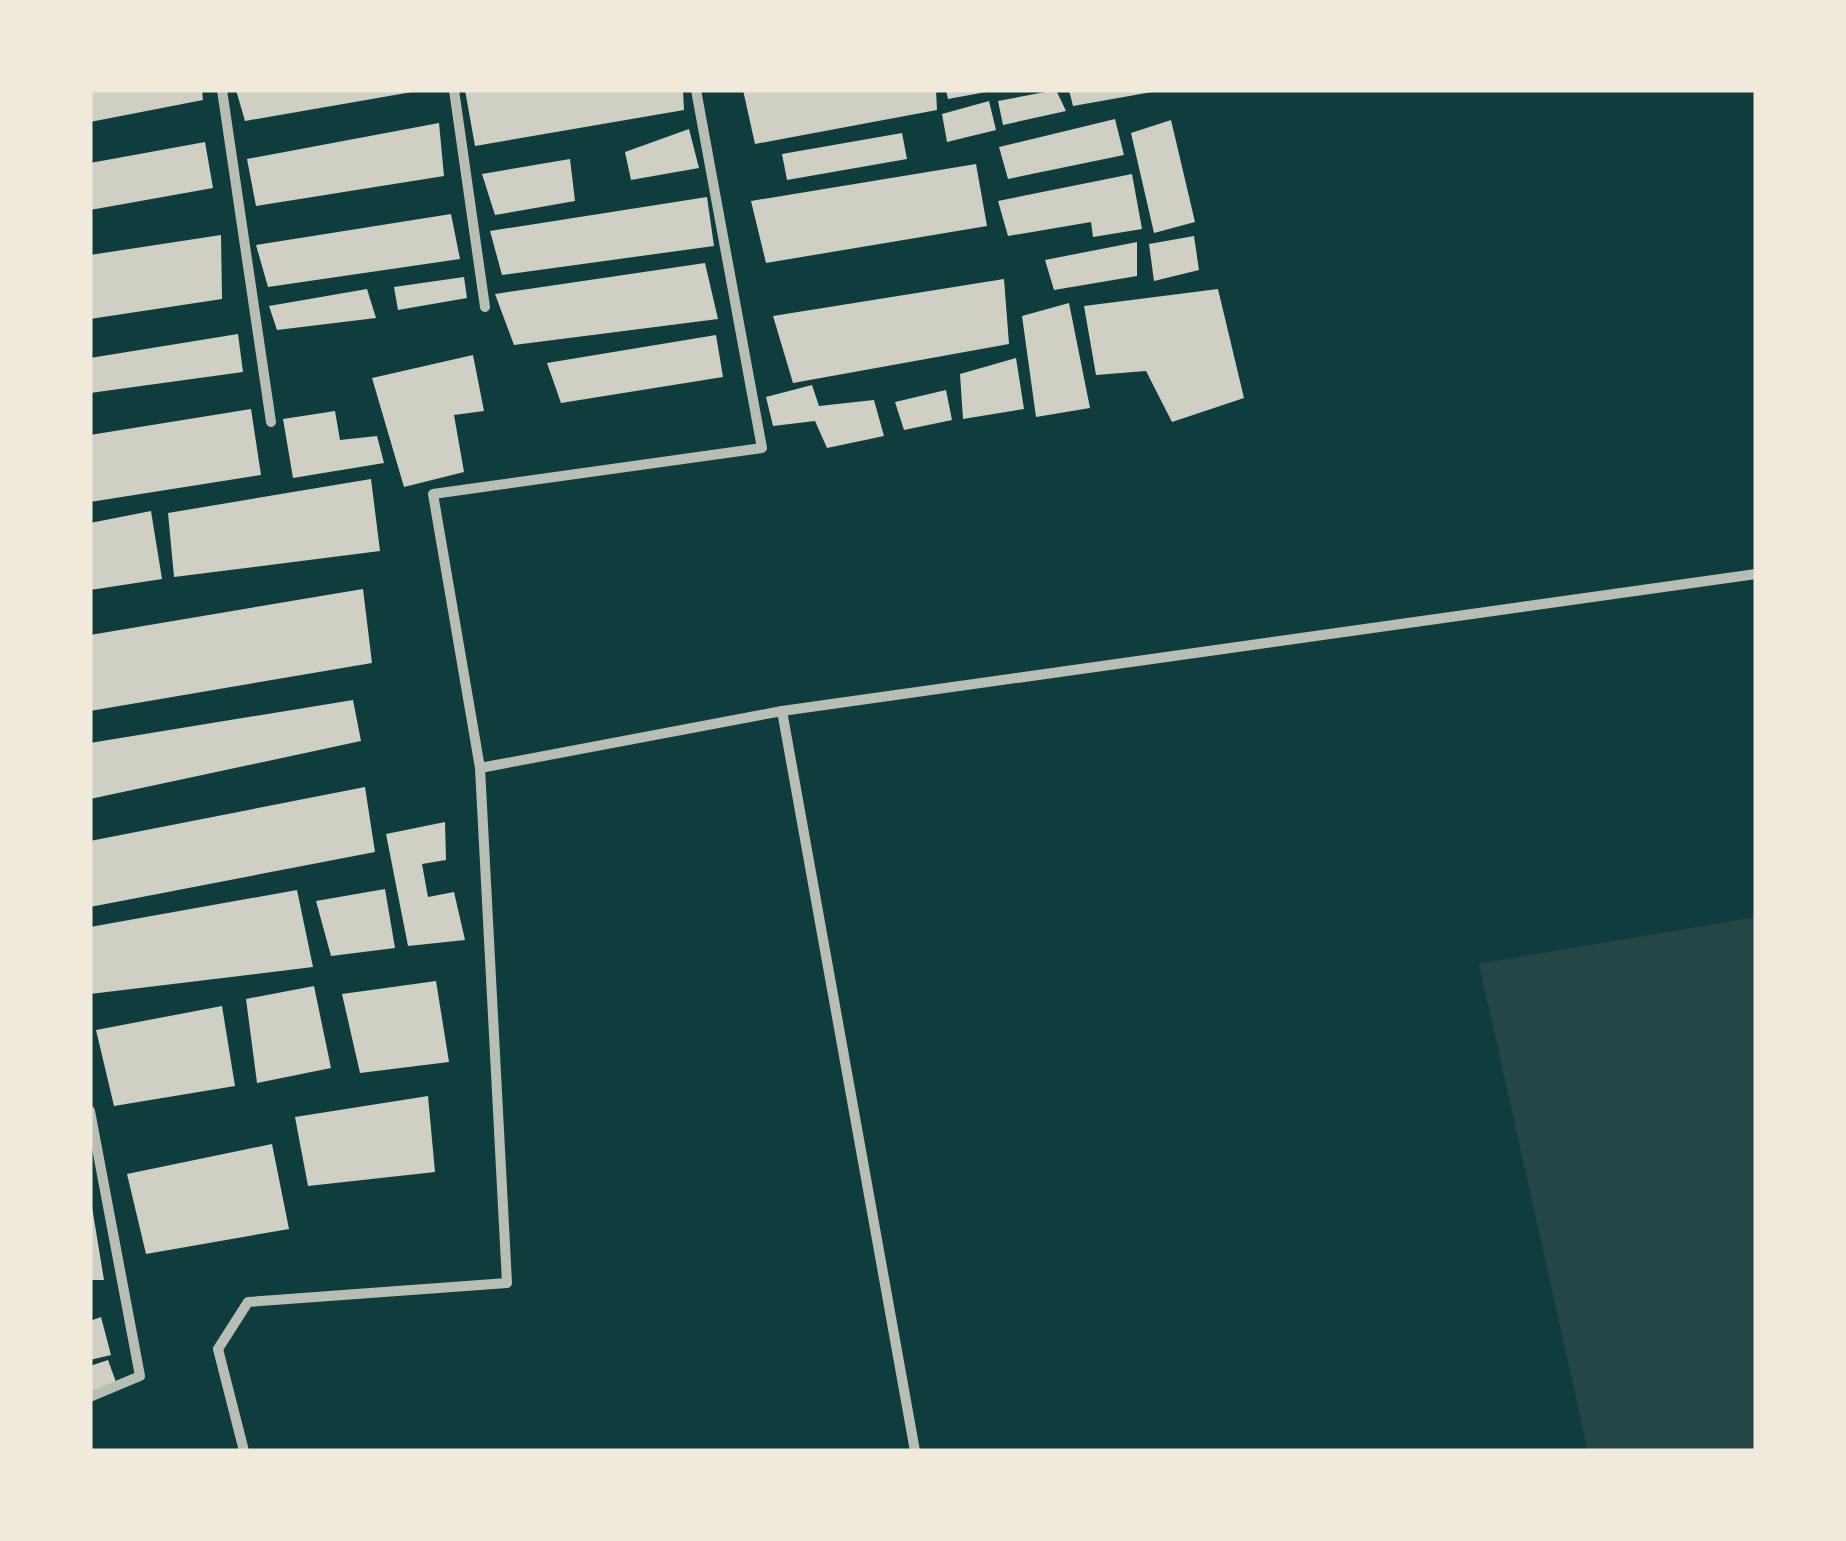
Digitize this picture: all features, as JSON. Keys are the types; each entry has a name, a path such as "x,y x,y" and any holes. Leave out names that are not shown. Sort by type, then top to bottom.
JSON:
{"street":[{"path":"222,90 272,422"},
{"path":"454,90 484,307"},
{"path":"244,1451 218,1349 248,1302 507,1283 480,768 433,494 762,448 696,90"},
{"path":"480,768 782,711 1756,574"},
{"path":"782,711 914,1451"},
{"path":"90,1111 140,1376 90,1397"}],"shaded area":[{"path":"1756,917 1756,1451 1588,1451 1479,964"}],"building":[{"path":"90,90 202,90 203,100 90,122"},
{"path":"236,90 412,90 412,92 245,121"},
{"path":"465,90 683,90 684,110 475,146"},
{"path":"743,90 936,90 937,110 755,144"},
{"path":"946,90 986,90 986,92 948,99"},
{"path":"1056,90 1066,111 1003,125 998,101"},
{"path":"1069,90 1152,90 1152,92 1073,106"},
{"path":"989,101 996,130 947,142 942,114"},
{"path":"1115,119 1124,155 1008,179 999,147"},
{"path":"1171,120 1195,222 1154,233 1131,133"},
{"path":"439,123 444,176 256,206 247,159"},
{"path":"689,129 699,168 631,180 625,152"},
{"path":"902,133 907,159 787,180 782,154"},
{"path":"205,142 213,188 90,210 90,163"},
{"path":"570,159 575,201 495,215 482,174"},
{"path":"976,164 987,226 766,263 751,201"},
{"path":"1132,174 1142,229 1093,237 1091,222 1008,236 998,201"},
{"path":"707,197 714,246 502,275 490,231"},
{"path":"451,214 460,259 268,287 256,245"},
{"path":"221,235 222,299 90,319 90,255"},
{"path":"1194,236 1199,270 1154,281 1149,244"},
{"path":"1137,242 1137,276 1054,290 1045,260"},
{"path":"705,263 718,319 514,345 495,294"},
{"path":"464,277 467,298 398,310 394,287"},
{"path":"1004,279 1009,344 793,383 773,316"},
{"path":"367,289 376,318 277,330 269,306"},
{"path":"1218,289 1244,398 1172,422 1146,371 1096,375 1084,306"},
{"path":"1069,303 1090,408 1036,417 1022,316"},
{"path":"238,334 243,372 90,393 90,358"},
{"path":"716,335 723,377 561,403 547,363"},
{"path":"473,355 484,411 454,415 464,472 404,487 372,378"},
{"path":"1016,358 1024,409 963,419 960,374"},
{"path":"812,385 819,406 874,400 884,436 827,448 815,421 773,426 766,397"},
{"path":"946,390 952,420 904,430 895,402"},
{"path":"251,409 261,475 90,502 90,435"},
{"path":"335,411 340,440 377,436 384,463 293,478 283,419"},
{"path":"371,479 380,551 174,577 168,513"},
{"path":"151,511 162,579 90,590 90,523"},
{"path":"363,589 372,663 90,711 90,635"},
{"path":"353,700 361,741 90,799 90,743"},
{"path":"365,787 375,852 90,907 90,841"},
{"path":"445,822 446,860 422,864 428,897 454,892 465,940 408,946 386,834"},
{"path":"385,889 395,948 331,956 316,901"},
{"path":"297,890 313,967 90,994 90,927"},
{"path":"436,981 449,1062 360,1073 342,994"},
{"path":"314,986 331,1068 257,1083 246,999"},
{"path":"222,1006 235,1086 114,1106 96,1030"},
{"path":"428,1096 435,1172 308,1186 295,1117"},
{"path":"272,1144 289,1229 146,1254 127,1174"},
{"path":"92,1207 104,1280 90,1280"},
{"path":"101,1317 111,1355 90,1360 90,1321"},
{"path":"108,1360 116,1382 90,1392 90,1366"}]}
